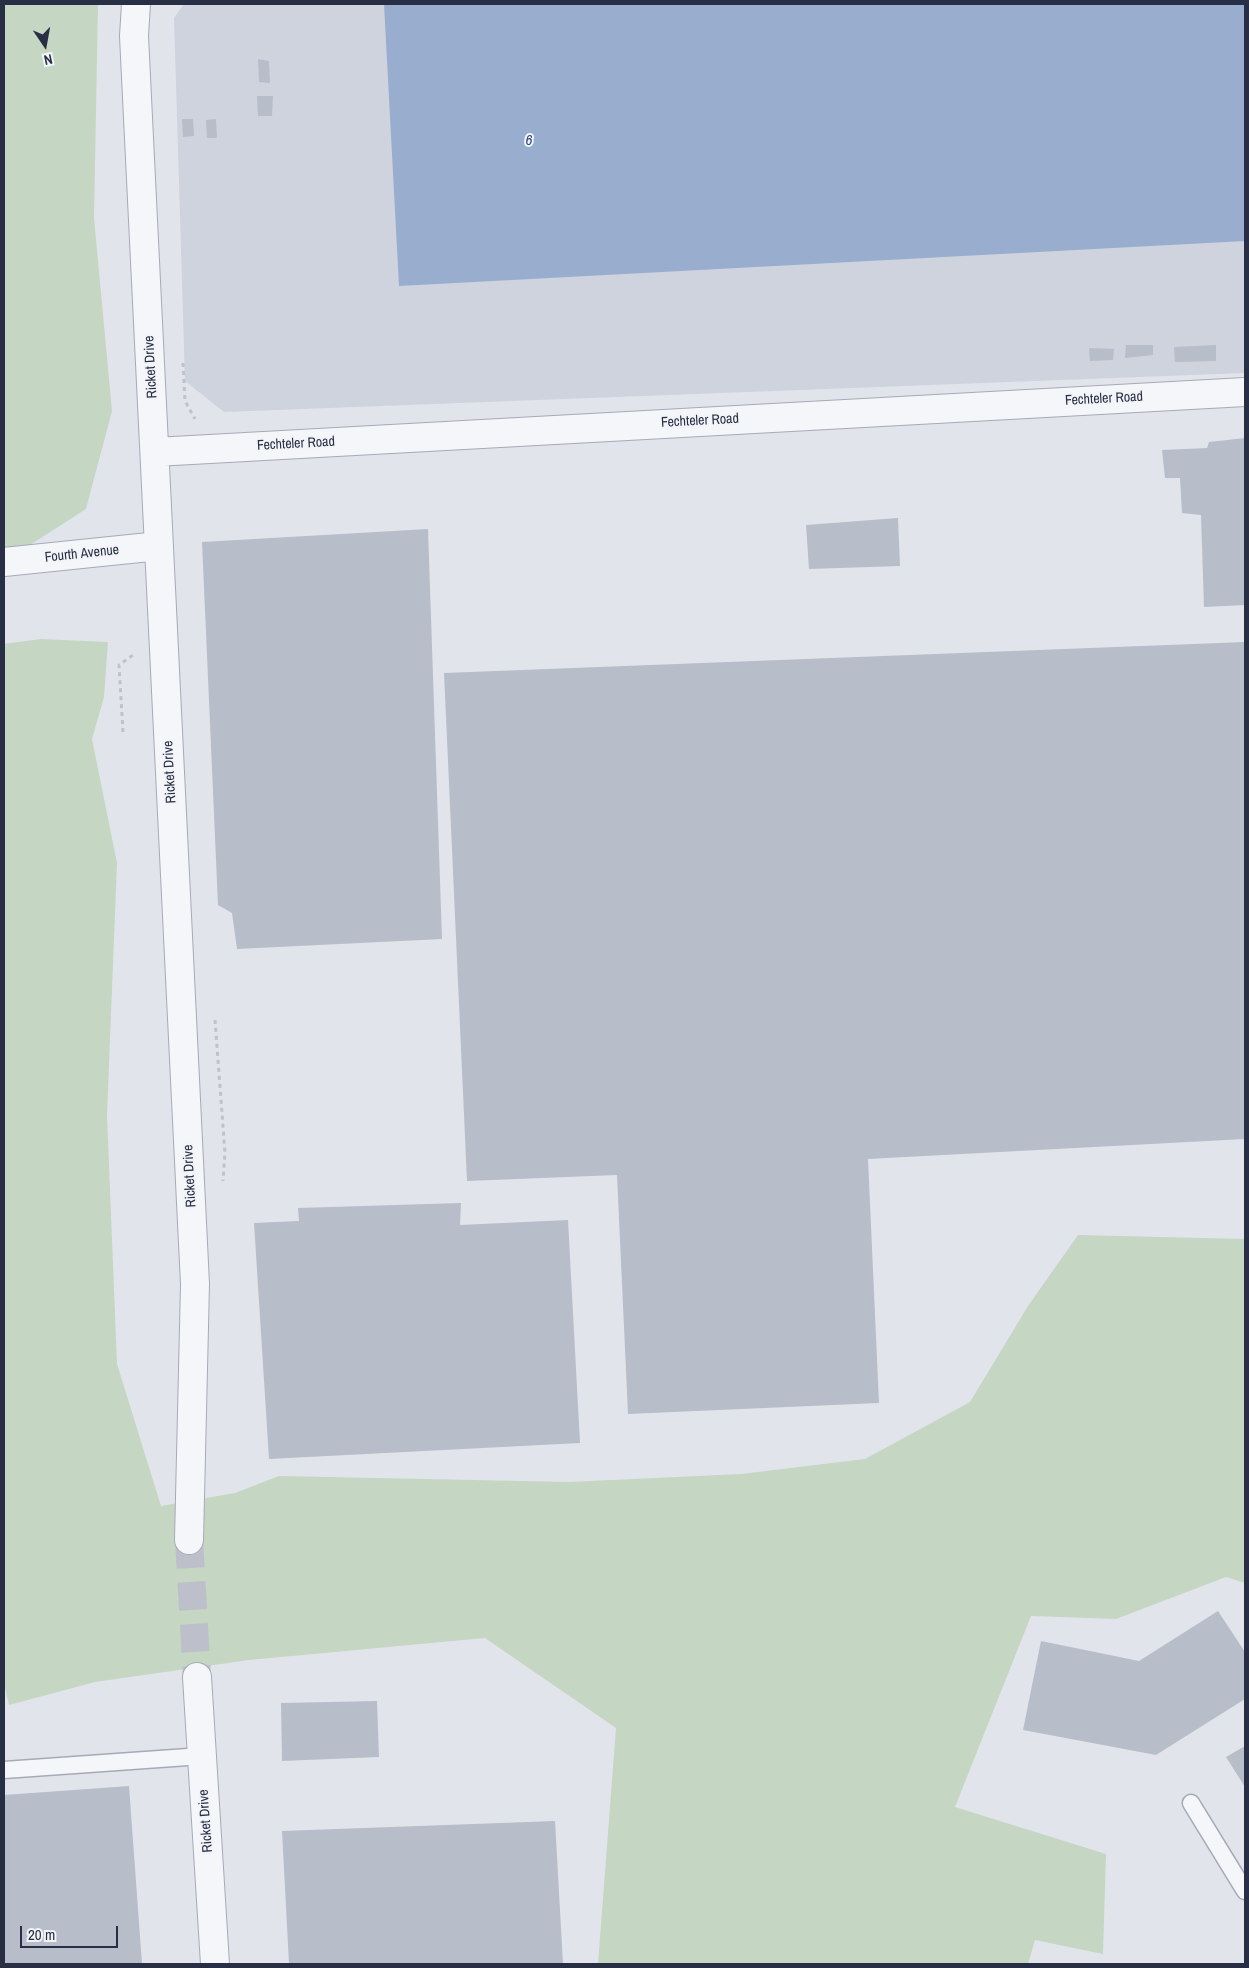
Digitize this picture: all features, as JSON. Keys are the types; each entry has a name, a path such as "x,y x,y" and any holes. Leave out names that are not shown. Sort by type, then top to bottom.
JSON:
{"street":[{"name":"Ricket Drive","path":"136,4 134,36 195,1284 189,1540"},
{"name":"Fechteler Road","path":"155,452 1245,392"},
{"name":"Fourth Avenue","path":"4,562 159,546"},
{"name":"Ricket Drive","path":"197,1678 215,1964"}],"lane":[{"path":"4,1770 202,1756"},
{"path":"1191,1803 1245,1891"}],"path":[{"path":"122,732 119,665 134,654"}],"shaded area":[{"path":"184,4 1245,4 1245,373 224,412 185,381 174,18"}],"green space":[{"path":"4,4 98,4 94,218 112,411 86,509 19,552 4,549"},
{"path":"41,639 108,642 104,697 92,739 117,863 107,1115 117,1364 161,1506 235,1493 279,1476 569,1482 741,1474 865,1459 970,1402 1028,1306 1078,1235 1245,1239 1245,1583 1226,1577 1116,1619 1031,1616 955,1807 1106,1854 1103,1954 1035,1940 1028,1964 598,1964 616,1728 485,1638 249,1660 95,1682 9,1705 4,1684 4,644"}],"water":[{"name":"6","path":"384,4 1245,4 1245,241 399,286"}],"building":[{"path":"258,59 269,61 270,83 259,82"},
{"path":"257,96 273,96 272,116 258,116"},
{"path":"182,119 193,119 194,136 183,137"},
{"path":"216,119 217,138 207,138 206,120"},
{"path":"1126,345 1153,345 1153,355 1125,358"},
{"path":"1216,345 1216,361 1175,362 1174,347"},
{"path":"1089,348 1114,349 1113,360 1090,361"},
{"path":"1245,438 1245,605 1204,607 1201,515 1182,513 1180,478 1165,478 1162,450 1207,448 1209,442"},
{"path":"898,518 900,566 809,569 806,525"},
{"path":"428,529 442,939 237,949 232,913 218,905 202,542"},
{"path":"1245,642 1245,1139 868,1159 879,1403 628,1414 617,1175 467,1181 444,673"},
{"path":"461,1203 460,1225 568,1220 580,1443 269,1459 254,1223 299,1221 298,1208"},
{"path":"1218,1611 1245,1652 1245,1699 1156,1755 1023,1730 1041,1641 1139,1661"},
{"path":"377,1701 379,1757 282,1761 281,1703"},
{"path":"1245,1746 1245,1787 1226,1757"},
{"path":"129,1786 142,1964 4,1964 4,1795"},
{"path":"555,1821 563,1964 289,1964 282,1831"}],"tunnel":[{"path":"189,1540 197,1677"}]}
